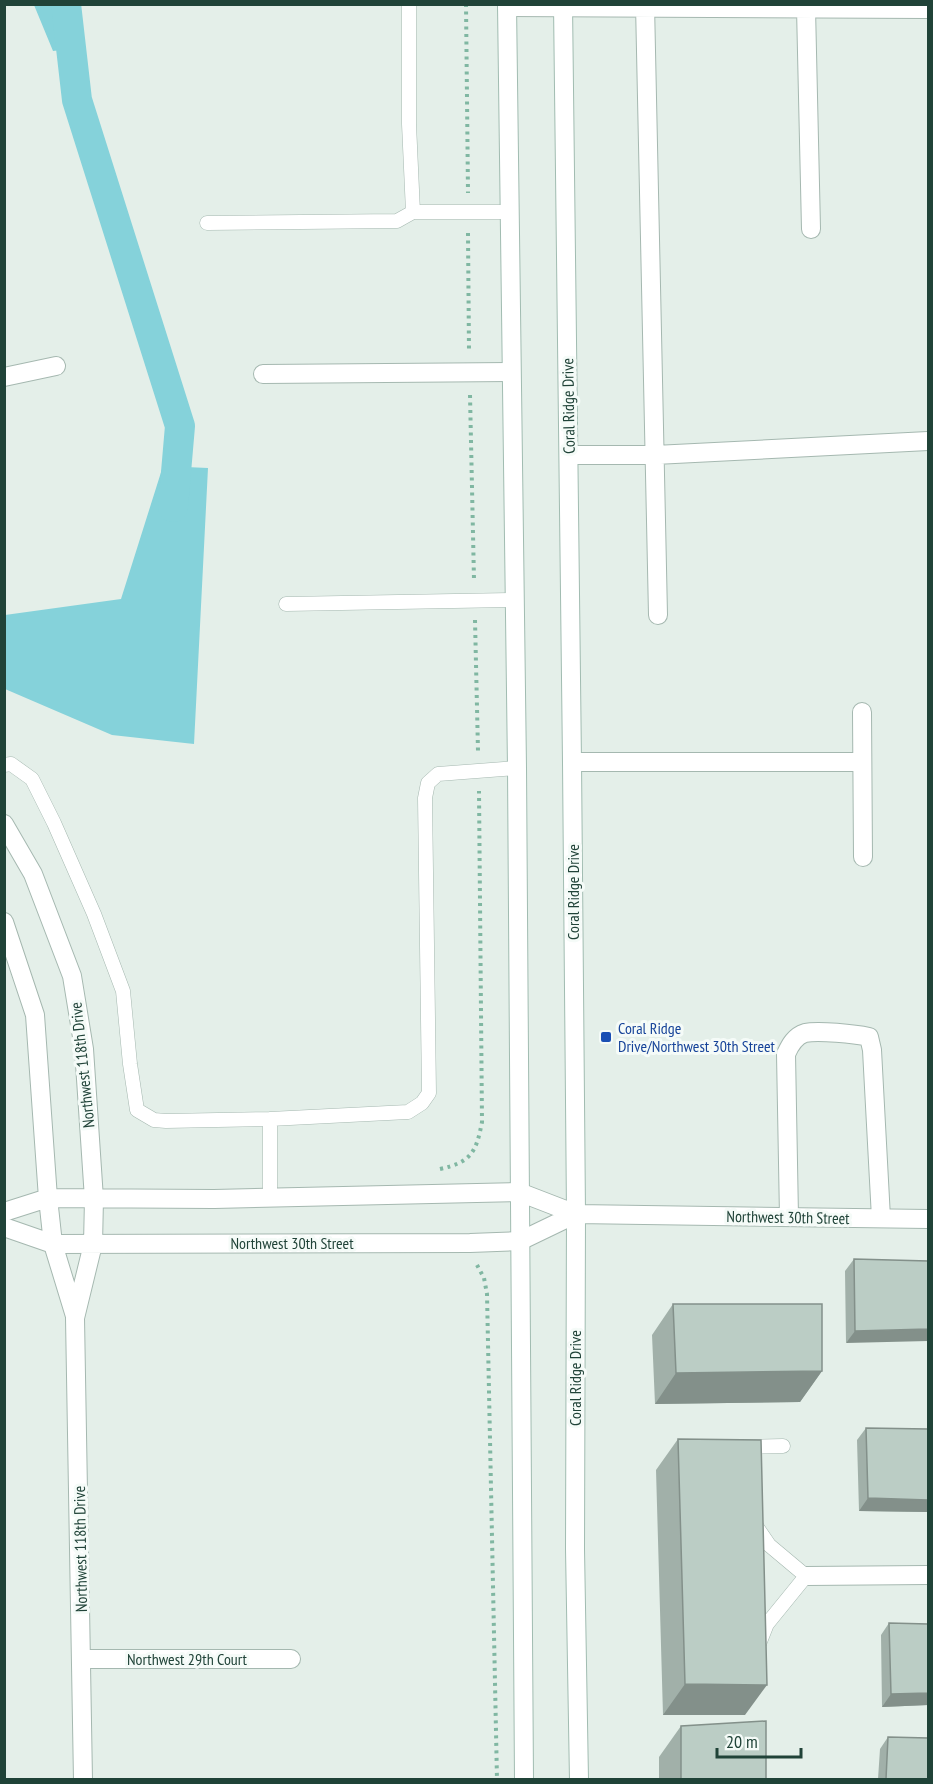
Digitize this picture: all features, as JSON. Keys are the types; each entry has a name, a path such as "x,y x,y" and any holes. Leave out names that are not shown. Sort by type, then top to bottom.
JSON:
{"street":[{"path":"524,1779 517,768 507,6 928,9"},
{"name":"Coral Ridge Drive","path":"563,6 572,762 576,1214 575,1549 579,1779"},
{"path":"645,6 658,615"},
{"path":"806,8 811,229"},
{"path":"4,377 56,366"},
{"path":"263,374 511,372"},
{"path":"569,455 655,455 928,441"},
{"path":"862,712 863,857"},
{"path":"572,762 862,762"},
{"name":"Northwest 118th Drive","path":"4,824 33,874 72,976 84,1049 94,1199 93,1244 75,1318"},
{"name":"Northwest 118th Drive","path":"4,922 34,1015 48,1198 54,1244 75,1318 83,1779"},
{"path":"789,1217 786,1054 791,1043 804,1033 854,1034 869,1038 872,1050 881,1218"},
{"name":"Northwest 30th Street","path":"4,1212 48,1198 270,1197 519,1192 576,1214 928,1219"},
{"name":"Northwest 30th Street","path":"4,1227 54,1244 470,1243 520,1241 576,1214"},
{"path":"806,1576 928,1575"},
{"name":"Northwest 29th Court","path":"82,1659 291,1659"}],"lane":[{"path":"409,4 409,124 413,212"},
{"path":"207,223 396,221 413,212 509,212"},
{"path":"286,604 514,600"},
{"path":"4,765 11,764 32,779 54,822 94,914 123,991 137,1110 154,1120 166,1121 270,1119 408,1112 422,1103 429,1093 425,798 428,783 438,774 517,768"},
{"path":"270,1119 270,1197"},
{"path":"744,1450 783,1446"},
{"path":"752,1510 753,1521 769,1545 806,1576 767,1624 759,1644 759,1653"}],"path":[{"path":"437,1169 459,1165 470,1155 478,1141 482,1122 478,770 469,373 466,4"},
{"path":"470,1243 470,1258 478,1266 484,1278 487,1294 497,1779"}],"water":[{"path":"34,5 80,5 80,48 53,51"},
{"path":"163,466 208,468 194,744 112,735 5,689 5,615 121,599"}],"building":[{"path":"854,1259 928,1261 928,1329 855,1331"},
{"path":"673,1304 822,1304 822,1371 676,1373"},
{"path":"866,1428 928,1429 928,1500 868,1498"},
{"path":"678,1439 761,1440 767,1685 685,1684"},
{"path":"889,1623 928,1624 928,1693 891,1694"},
{"path":"766,1721 766,1779 681,1779 681,1726"},
{"path":"888,1737 928,1738 928,1779 886,1779"}],"waterway":[{"path":"66,4 77,100 180,426 173,507"}],"place":[{"name":"Coral Ridge Drive/Northwest 30th Street","path":"606,1037"}]}
